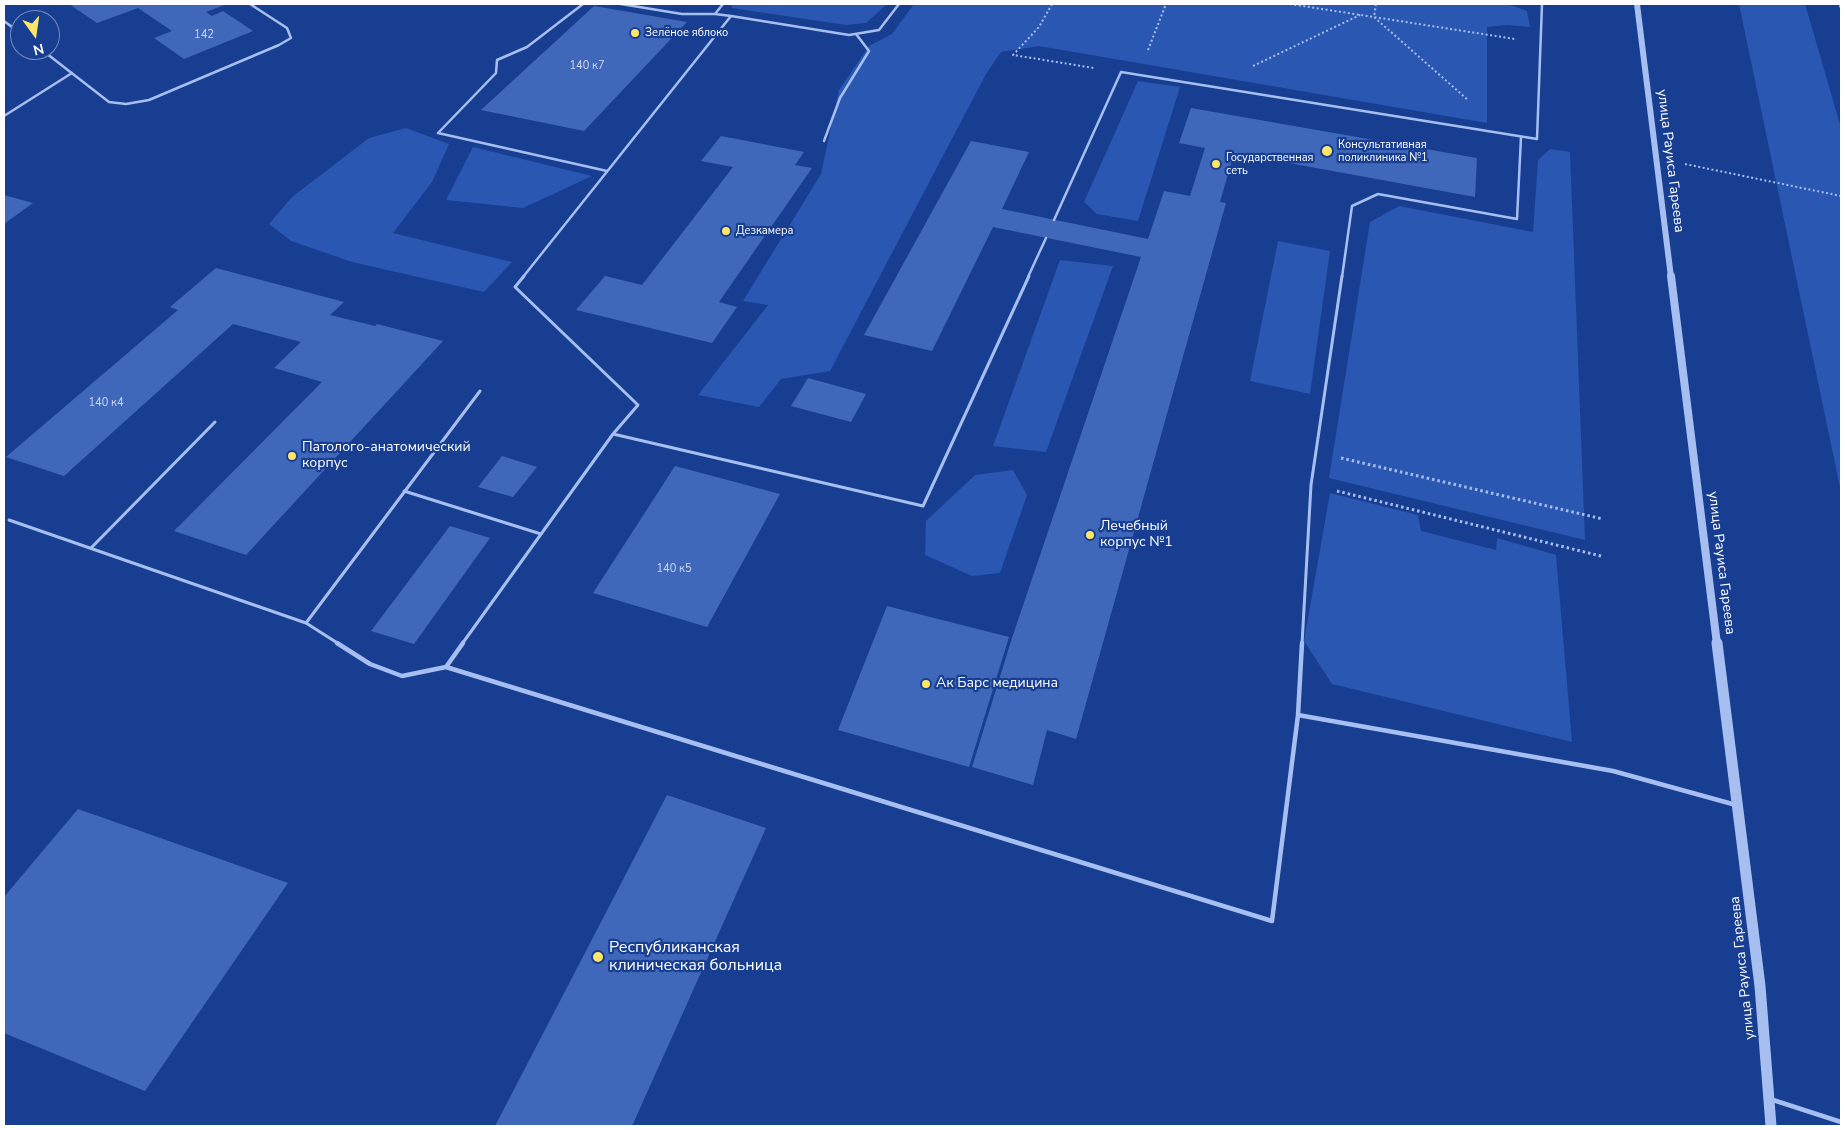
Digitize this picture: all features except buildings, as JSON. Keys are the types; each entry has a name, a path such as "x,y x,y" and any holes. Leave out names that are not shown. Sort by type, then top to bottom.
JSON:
{"street":[{"name":"улица Рауиса Гареева","path":"1637,4 1760,986 1771,1126"}],"lane":[{"path":"55,60 109,102 126,104 149,100 279,45 290,38 287,28 250,4"},
{"path":"583,4 526,46 498,60 496,73 438,132 607,171"},
{"path":"621,4 682,14 731,16 849,35 878,30 898,4"},
{"path":"714,14 724,4"},
{"path":"1054,220 1121,72 1537,139 1542,4"},
{"path":"446,667 614,434 638,405 515,287 731,16"},
{"path":"824,142 840,98 869,51 856,34"},
{"path":"4,116 72,73"},
{"path":"9,520 306,623 370,664 402,676 446,667 1272,921 1298,715 1311,485 1352,206 1378,194 1517,219 1521,137"},
{"path":"614,434 923,506 1046,238"},
{"path":"306,623 480,391"},
{"path":"90,548 214,422"},
{"path":"404,491 541,534"},
{"path":"1298,715 1612,772 1738,806"},
{"path":"1768,1098 1841,1122"}],"path":[{"path":"1052,4 1039,27 1014,55 1121,72"},
{"path":"1139,75 1166,4"},
{"path":"1290,4 1541,43"},
{"path":"1374,17 1376,4"},
{"path":"1209,86 1361,15"},
{"path":"1374,17 1470,102"},
{"path":"1656,158 1841,196"},
{"path":"1317,453 1603,520"},
{"path":"1311,485 1601,556"}],"shaded area":[{"path":"731,4 887,4 866,23 846,25 732,8"},
{"path":"914,4 1500,4 1514,6 1527,11 1530,27 1507,25 1487,27 1487,123 1039,46 1001,52 986,74 830,371 781,379 759,407 698,395 768,305 743,301 821,174 839,90 869,46 892,34"},
{"path":"1739,4 1805,4 1841,128 1841,492"},
{"path":"1138,81 1180,87 1138,221 1097,214 1084,202"},
{"path":"406,128 449,144 432,182 393,233 512,262 484,292 352,262 291,241 269,224 292,197 369,138"},
{"path":"473,147 592,176 523,208 446,200"},
{"path":"1550,149 1570,152 1585,540 1329,478 1370,222 1399,206 1533,232 1538,160"},
{"path":"1278,241 1330,251 1310,394 1250,381"},
{"path":"1060,260 1113,266 1046,452 993,446"},
{"path":"1013,470 1027,495 1000,573 972,576 925,555 926,521 975,475"},
{"path":"1330,493 1418,515 1421,531 1496,550 1497,538 1556,555 1572,742 1332,684 1304,641"}],"place":[{"name":"Зелёное яблоко","path":"635,33"},
{"name":"Консультативная поликлиника №1","path":"1327,151"},
{"name":"Государственная сеть","path":"1216,164"},
{"name":"Дезкамера","path":"726,231"},
{"name":"Патолого-анатомический корпус","path":"292,456"},
{"name":"Лечебный корпус №1","path":"1090,535"},
{"name":"Ак Барс медицина","path":"926,684"},
{"name":"Республиканская клиническая больница","path":"598,957"}]}
